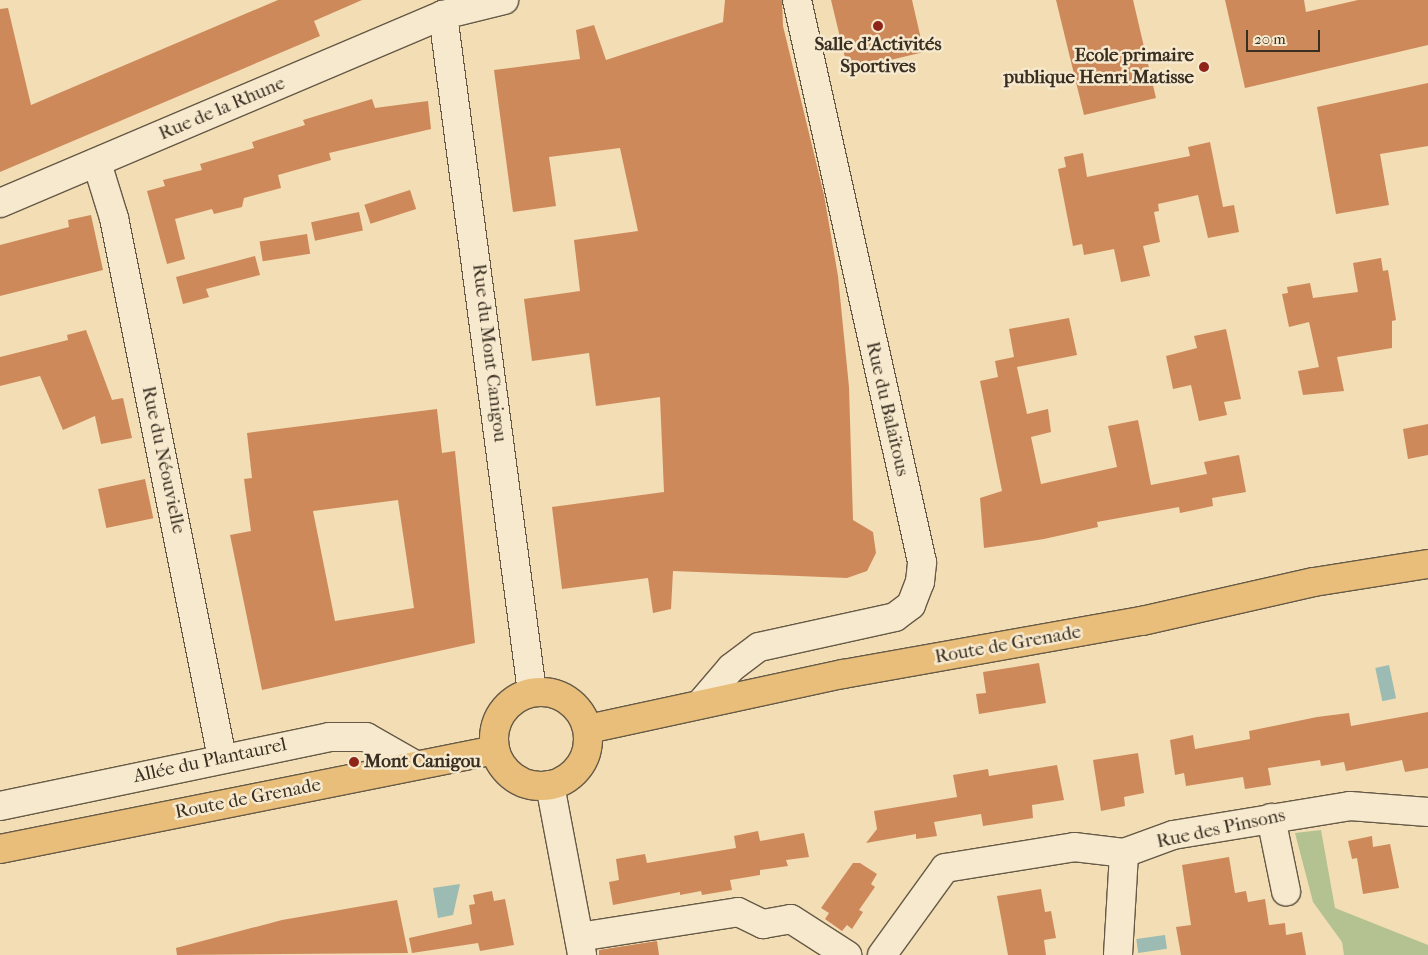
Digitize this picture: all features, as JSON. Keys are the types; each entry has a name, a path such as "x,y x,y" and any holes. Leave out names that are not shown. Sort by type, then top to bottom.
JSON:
{"main road":[{"name":"Route de Grenade","path":"588,729 708,695 1142,620 1314,582 1428,564"},
{"path":"532,692 546,692 572,703 588,729 588,742 581,764 564,780 550,785 532,785 516,778 503,766 495,750 494,731 501,713 515,699 532,692"},
{"name":"Route de Grenade","path":"0,849 495,750"}],"street":[{"name":"Rue de la Rhune","path":"0,203 443,15 504,0"},
{"name":"Rue du Balaïtous","path":"708,695 731,668 759,647 895,617 911,604 920,582 922,562 797,0"},
{"name":"Rue du Mont Canigou","path":"443,15 532,692"},
{"name":"Rue du Néouvielle","path":"97,163 114,218 222,758"},
{"name":"Allée du Plantaurel","path":"0,806 222,758 344,735 366,736 415,765"},
{"path":"550,785 581,946 738,912 757,922 791,919 847,955"},
{"name":"Rue des Pinsons","path":"882,955 945,868 1074,847 1124,853 1173,835 1350,806 1428,812"},
{"path":"1271,818 1286,891"},
{"path":"1118,955 1124,853"}],"green space":[{"path":"1321,830 1335,908 1428,945 1428,955 1344,955 1342,942 1313,902 1295,833"}],"water":[{"path":"1389,665 1396,698 1382,701 1375,668"},
{"path":"460,884 453,915 438,918 433,888"},
{"path":"1165,935 1167,949 1138,953 1136,939"}],"building":[{"path":"278,0 362,0 314,21 320,36 0,172 0,9 8,8 31,105"},
{"path":"725,0 782,0 783,26 824,195 838,276 849,387 853,520 873,532 876,553 867,571 847,578 673,571 671,609 653,613 648,578 562,589 552,507 664,492 660,397 596,406 589,353 532,361 524,299 580,291 574,240 638,231 620,148 549,157 556,206 513,212 494,70 580,59 576,30 594,25 606,60 723,22"},
{"name":"Salle d'Activités Sportives","path":"831,0 912,0 924,52 848,70"},
{"path":"1056,0 1133,0 1156,98 1084,115"},
{"path":"1225,0 1304,0 1306,12 1358,0 1428,0 1428,45 1245,88"},
{"path":"1428,83 1428,146 1380,154 1389,205 1336,214 1317,107"},
{"path":"372,99 375,108 428,101 431,129 329,153 331,160 278,175 281,188 244,198 242,207 214,214 212,209 175,219 185,259 167,264 147,191 165,186 163,180 202,170 200,164 254,148 252,142 305,125 303,120"},
{"path":"1210,142 1223,207 1234,205 1239,232 1208,238 1198,195 1158,204 1159,211 1154,212 1160,242 1143,246 1150,276 1121,282 1114,249 1084,255 1082,244 1073,246 1058,169 1066,167 1064,157 1083,153 1087,177 1190,156 1188,147"},
{"path":"410,190 416,209 371,224 364,205"},
{"path":"359,212 363,231 315,241 311,222"},
{"path":"91,215 103,270 0,296 0,245 69,227 68,220"},
{"path":"307,234 310,254 263,261 260,242"},
{"path":"255,256 260,275 206,289 209,297 183,304 176,277"},
{"path":"1381,258 1383,271 1388,270 1396,320 1392,321 1392,348 1337,357 1344,391 1303,395 1298,371 1319,367 1309,322 1289,327 1282,294 1288,293 1287,287 1310,283 1313,298 1358,292 1353,263"},
{"path":"1069,318 1077,355 1017,367 1027,414 1048,409 1051,432 1031,437 1041,484 1117,467 1108,426 1138,420 1151,485 1207,474 1204,462 1239,455 1246,492 1212,498 1213,506 1180,513 1179,507 1097,522 1098,527 1044,539 984,548 980,498 1002,491 980,381 998,377 995,361 1014,357 1009,329"},
{"path":"1226,329 1241,399 1224,402 1227,415 1199,421 1191,385 1173,389 1166,356 1197,348 1194,336"},
{"path":"86,330 112,400 123,398 132,438 101,444 95,416 63,430 40,376 0,386 0,357 68,340 67,335"},
{"path":"437,409 442,453 455,451 475,643 262,690 230,535 251,531 244,479 252,478 247,433","holes":["398,500 414,608 335,621 313,511"]},
{"path":"1428,424 1428,455 1408,459 1403,429"},
{"path":"145,479 153,518 106,528 98,489"},
{"path":"1039,663 1046,703 979,714 976,694 986,693 983,672"},
{"path":"1428,712 1428,768 1405,772 1402,760 1346,771 1344,762 1321,766 1320,760 1268,768 1271,785 1245,789 1243,777 1186,786 1184,773 1175,775 1170,740 1193,735 1195,749 1250,739 1249,731 1317,717 1349,713 1351,726"},
{"path":"1138,753 1144,793 1124,797 1125,806 1101,811 1093,760"},
{"path":"1057,765 1064,800 1032,805 1033,818 983,826 981,814 934,822 937,836 916,839 916,834 866,843 877,829 874,811 957,797 953,775 988,769 989,776"},
{"path":"758,831 760,841 804,833 809,857 786,860 788,866 760,870 760,875 730,880 732,890 702,895 701,891 680,895 680,892 613,905 609,882 619,880 616,859 645,854 647,863 736,848 734,836"},
{"path":"1372,836 1373,847 1390,844 1399,888 1363,894 1357,858 1352,859 1348,841"},
{"path":"1229,857 1235,893 1246,891 1248,902 1265,899 1269,925 1285,923 1286,935 1302,932 1306,955 1181,955 1176,927 1191,925 1182,865"},
{"path":"853,863 860,863 877,874 871,884 875,887 859,910 863,912 852,929 847,925 842,931 825,919 829,913 821,908"},
{"path":"1041,889 1045,912 1051,911 1056,938 1044,940 1046,955 1008,955 997,896"},
{"path":"492,891 494,901 505,899 514,945 480,951 478,943 412,953 409,938 472,924 469,905 475,904 473,895"},
{"path":"397,900 408,953 177,955 176,948 282,920"},
{"path":"657,941 659,955 599,955 599,950"}],"place":[{"name":"Salle d'Activités Sportives","path":"878,26"},
{"name":"Ecole primaire publique Henri Matisse","path":"1204,67"},
{"name":"Mont Canigou","path":"354,762"}]}
